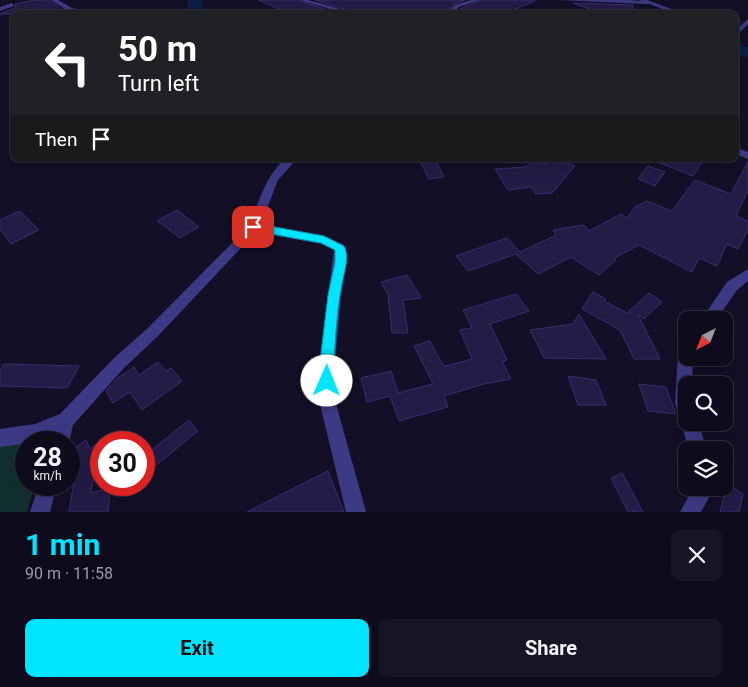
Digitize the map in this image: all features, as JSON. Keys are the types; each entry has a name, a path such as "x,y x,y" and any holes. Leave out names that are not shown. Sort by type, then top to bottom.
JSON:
{"street":[{"path":"54,0 67,10"},
{"path":"302,0 341,10"},
{"path":"452,10 457,6 474,0"},
{"path":"560,0 645,1 671,10"},
{"path":"0,9 12,5"},
{"path":"0,438 35,433 66,420 119,363 153,332 242,242 253,227 267,191 281,168 288,162"},
{"path":"253,227 324,240 340,248 340,262 334,295 327,362 327,400 356,512"},
{"path":"714,311 732,286 748,274"},
{"path":"63,431 66,420"},
{"path":"40,512 45,496"},
{"path":"690,512 700,496"}],"green space":[{"path":"15,439 15,496 32,496 27,512 0,512 0,441"}],"building":[{"path":"35,0 49,0 62,10 10,10 15,8 15,4"},
{"path":"258,0 297,0 328,10 281,10"},
{"path":"315,0 465,0 454,4 447,10 348,10"},
{"path":"482,0 535,0 513,10 460,9"},
{"path":"573,3 633,5 633,10 592,10"},
{"path":"10,10 10,14 0,14"},
{"path":"748,161 748,190 736,216 748,221 748,230 738,249 727,244 717,266 699,258 692,272 639,245 614,258 616,260 599,275 571,257 538,274 516,254 468,271 456,256 507,238 520,252 556,235 553,230 584,225 589,231 621,214 627,218 635,207 647,201 672,211 695,180 731,194"},
{"path":"420,162 436,162 444,177 429,179"},
{"path":"531,162 546,164 548,162 564,162 575,166 552,193 536,194 531,187 508,190 495,169 526,167"},
{"path":"658,162 702,162 693,176"},
{"path":"648,166 665,172 655,186 638,179"},
{"path":"177,210 199,227 180,238 157,221"},
{"path":"20,211 39,230 11,244 0,229 0,220"},
{"path":"407,275 421,298 403,300 408,333 392,333 388,295 381,282"},
{"path":"593,292 606,299 604,301 627,313 649,293 662,302 644,319 638,315 660,359 634,359 620,330 582,309"},
{"path":"516,294 529,311 490,324 507,360 502,361 511,379 484,384 444,396 448,407 399,421 390,396 367,402 361,378 391,371 398,393 433,384 414,346 430,341 443,365 446,366 472,359 460,330 472,328 463,310"},
{"path":"579,314 606,359 544,358 530,330 573,324"},
{"path":"158,362 166,371 171,368 182,381 142,410 130,392 113,403 106,391 118,378 134,367 139,375"},
{"path":"4,364 79,366 67,388 0,386 0,370"},
{"path":"568,376 596,380 606,405 578,405"},
{"path":"639,384 666,387 676,414 648,411"},
{"path":"189,420 198,431 155,466 155,447"},
{"path":"86,440 90,449 90,496 109,496 108,512 69,512 72,496 80,496 80,444"},
{"path":"328,471 344,512 247,512"},
{"path":"622,473 643,512 628,512 611,478"},
{"path":"733,488 743,494 739,512 720,512 724,496 733,496"}],"waterway":[{"path":"194,10 195,0"},
{"path":"739,51 748,52"}],"route":[{"path":"253,227 324,240 340,248 341,254 334,295 327,362 327,381"}]}
